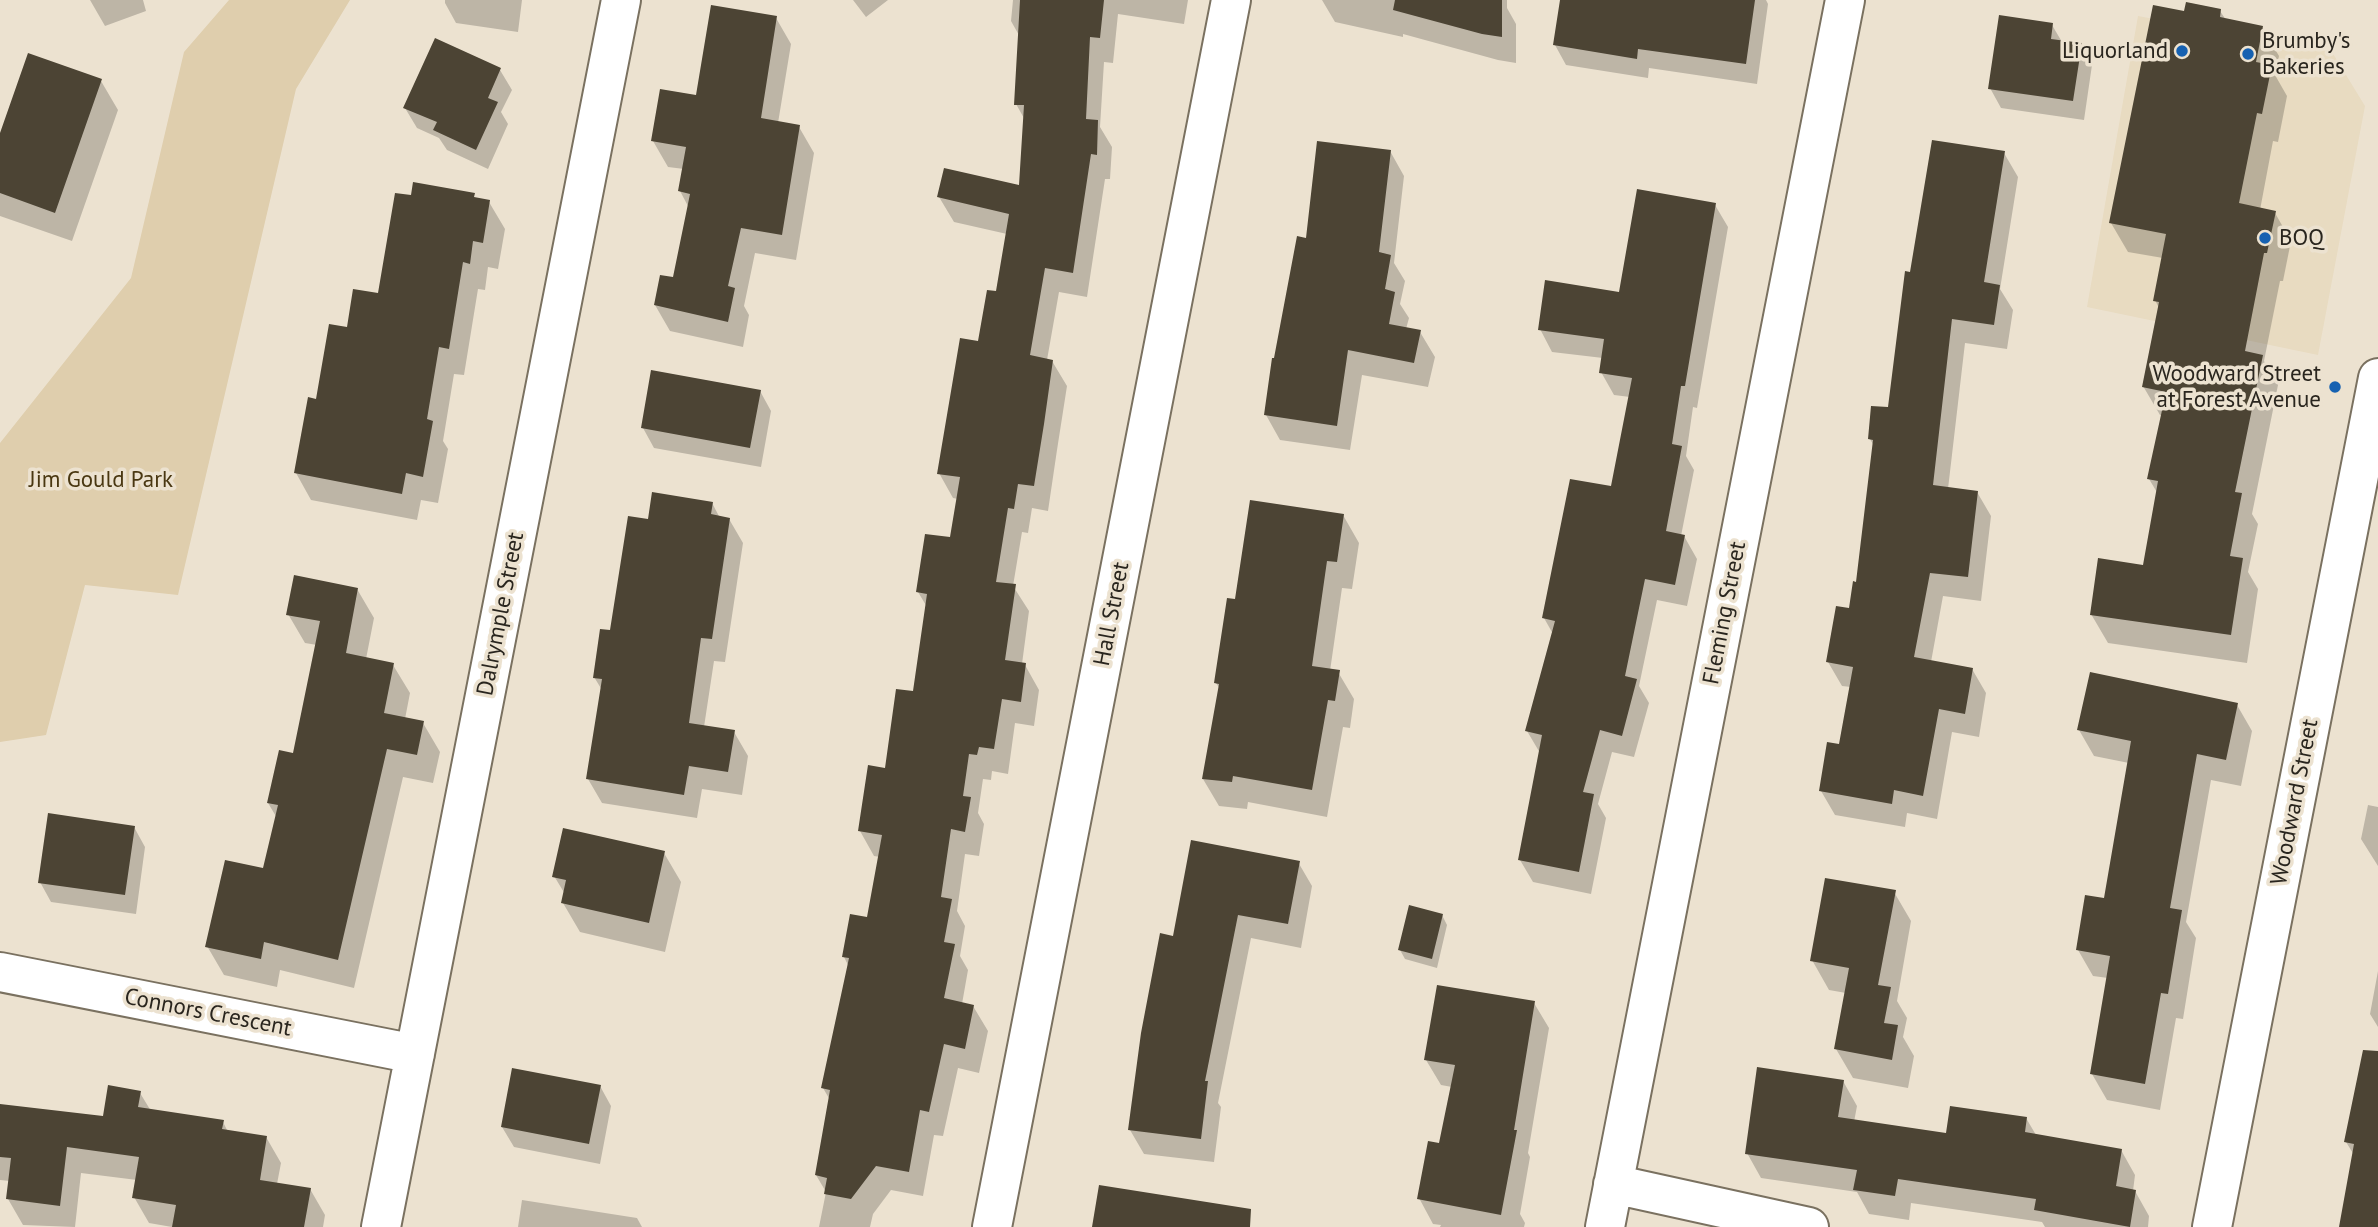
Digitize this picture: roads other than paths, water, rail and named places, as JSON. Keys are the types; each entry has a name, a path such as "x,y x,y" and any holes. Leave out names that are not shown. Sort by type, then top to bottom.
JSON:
{"street":[{"name":"Dalrymple Street","path":"381,1227 621,0"},
{"name":"Hall Street","path":"992,1227 1231,0"},
{"name":"Fleming Street","path":"1605,1227 1845,0"},
{"name":"Woodward Street","path":"2212,1227 2378,378"},
{"name":"Connors Crescent","path":"0,972 415,1054"},
{"path":"1613,1184 1809,1227"}],"place":[{"name":"Liquorland","path":"2182,51"},
{"name":"Brumby's Bakeries","path":"2248,54"},
{"name":"BOQ","path":"2265,238"},
{"name":"Woodward Street at Forest Avenue","path":"2335,387"}],"park label":[{"name":"Jim Gould Park","path":"101,480"}]}
